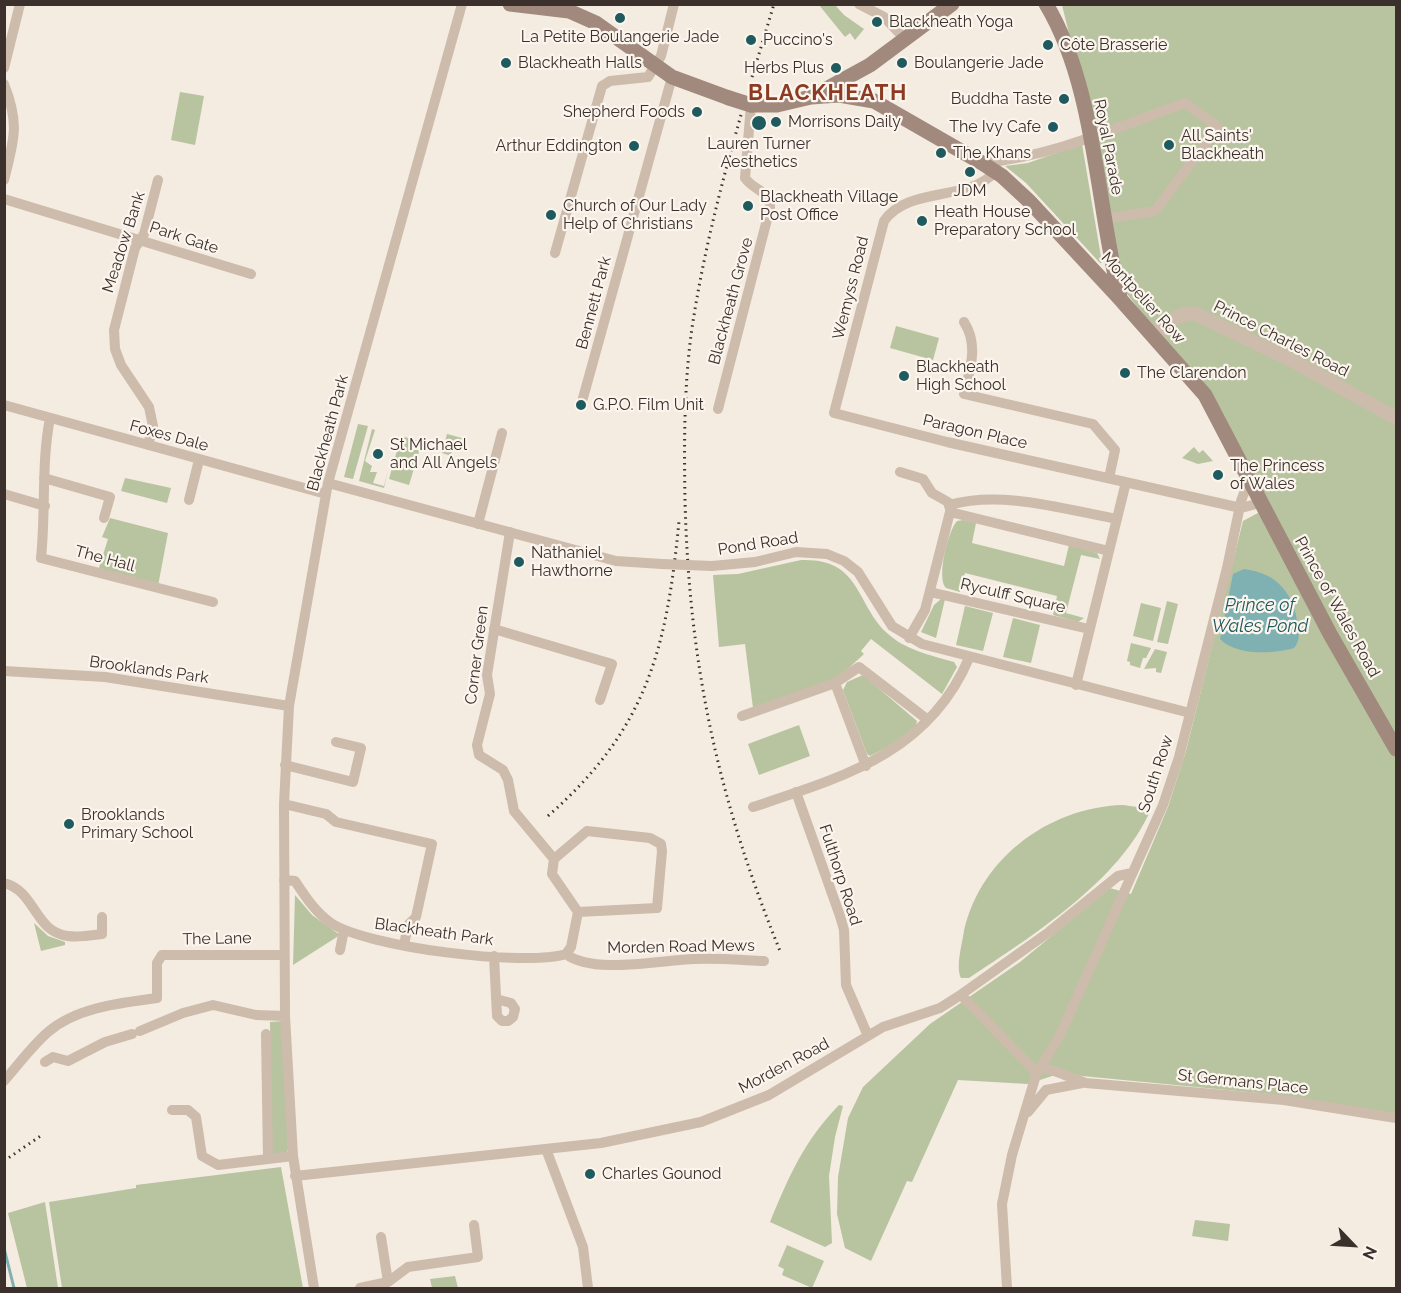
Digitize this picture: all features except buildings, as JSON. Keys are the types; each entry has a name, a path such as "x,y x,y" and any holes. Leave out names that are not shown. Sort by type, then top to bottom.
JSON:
{"main road":[{"path":"510,4 559,6 596,24 672,78 751,105 777,105 811,97 870,65 952,4"},
{"name":"Royal Parade","path":"1046,4 1060,28 1089,124 1103,219 1121,300"},
{"path":"865,98 858,90 858,82 870,65"},
{"name":"Montpelier Row","path":"811,97 839,95 865,98 896,112 988,167 1030,202 1196,385 1212,406 1249,480"},
{"name":"Prince of Wales Road","path":"1249,480 1330,634 1396,749"}],"street":[{"path":"4,68 7,44 20,4"},
{"name":"Blackheath Park","path":"314,1288 295,1176 285,1016 284,804 289,706 327,489 462,4"},
{"path":"555,254 602,86 623,78 644,79 661,56 674,4"},
{"path":"859,4 884,17 904,38"},
{"name":"Bennett Park","path":"584,398 672,78"},
{"path":"4,84 14,109 15,134 4,180"},
{"path":"988,167 1090,136 1185,103 1218,127 1155,211 1103,219"},
{"name":"Blackheath Grove","path":"718,409 771,208 766,193 749,184 745,178 751,105"},
{"name":"Wemyss Road","path":"834,413 884,221 891,211 904,205 979,183 988,167"},
{"name":"Meadow Bank","path":"148,446 153,426 149,407 121,365 114,349 114,330 135,248 156,195 158,180"},
{"name":"Park Gate","path":"4,199 251,274"},
{"name":"Prince Charles Road","path":"1153,336 1179,315 1196,314 1302,366 1396,418"},
{"name":"Paragon Place","path":"964,322 970,331 973,352 964,394 1093,424 1115,450 1109,478"},
{"name":"Foxes Dale","path":"4,405 199,460 327,489"},
{"name":"Paragon Place","path":"834,413 1241,508"},
{"name":"The Hall","path":"50,418 44,447 45,506 41,558 213,602"},
{"path":"478,524 502,433"},
{"path":"189,500 199,460"},
{"path":"900,472 923,479 932,493 950,508 1109,551"},
{"path":"44,478 110,497 104,518"},
{"name":"South Row","path":"1060,1035 1159,815 1190,713 1241,501 1249,480"},
{"path":"1076,685 1126,482"},
{"name":"Pond Road","path":"327,489 478,524 616,561 712,566 755,562 796,552 827,554 844,561 858,572 885,617 909,638 969,658 1190,713"},
{"path":"4,494 45,506"},
{"path":"950,508 973,498 1117,519"},
{"path":"1241,508 1260,503"},
{"path":"909,638 925,610 950,508"},
{"name":"Corner Green","path":"510,532 487,675 490,694 477,745 479,755 503,770 508,780 514,811 554,859"},
{"name":"Ryculff Square","path":"930,592 1089,629"},
{"path":"494,629 612,664 600,700"},
{"path":"753,807 866,766 900,746 928,720 954,688 969,658"},
{"path":"742,716 836,683 859,667 928,720"},
{"name":"Brooklands Park","path":"4,671 105,677 289,706"},
{"path":"836,683 866,766"},
{"path":"285,765 352,782 361,748 336,742"},
{"name":"Fulthorp Road","path":"796,792 840,916 844,930 846,985 868,1036"},
{"path":"284,804 326,814 336,822 432,844 416,917 408,925 404,945"},
{"path":"566,954 571,947 578,912 552,874 554,859 587,831 650,838 661,844 657,908 578,912"},
{"name":"Morden Road","path":"295,1176 601,1143 701,1122 769,1095 883,1027 940,1008 1049,932 1118,876 1132,873"},
{"name":"Blackheath Park","path":"284,880 295,881 317,911 344,930 364,937 404,945 494,956 526,958 566,954"},
{"path":"4,884 24,893 42,924 60,935 71,937 102,934 102,917"},
{"path":"340,950 344,930"},
{"name":"The Lane","path":"4,1081 45,1035 65,1021 118,1003 157,998 157,963 162,955 283,954"},
{"name":"Morden Road Mews","path":"566,954 584,963 645,965 693,959 764,961"},
{"path":"494,956 496,999"},
{"path":"961,995 1038,1075 1039,1088 1049,1089 1086,1083"},
{"path":"45,1062 53,1057 68,1061 105,1041 136,1033 183,1013 213,1005 256,1015 285,1016"},
{"path":"266,1034 268,1159"},
{"path":"1024,1117 1057,1083 1055,1072 1060,1035"},
{"path":"1007,1288 1002,1204 1011,1155 1038,1075 1060,1035"},
{"path":"1038,1075 1047,1067 1086,1083"},
{"name":"St Germans Place","path":"1086,1083 1284,1100 1396,1118"},
{"path":"172,1110 188,1110 196,1118 202,1156 209,1162 218,1165 293,1156"},
{"path":"546,1149 583,1247 588,1288"},
{"path":"360,1288 387,1282 408,1267 478,1257 474,1225"},
{"path":"381,1237 387,1282"}],"green space":[{"path":"819,5 835,5 844,15 864,29 855,40 850,33 845,37"},
{"path":"1062,5 1396,5 1396,1114 1269,1094 1082,1076 1064,1072 1028,1084 958,1080 912,1182 907,1181 871,1261 845,1248 837,1214 838,1177 848,1118 863,1087 930,1024 1020,962 1110,888 1131,894 1168,807 1186,751 1243,521 1269,507 1228,424 1124,290 1096,143"},
{"path":"180,92 204,96 195,145 171,140"},
{"path":"1082,144 1102,263 1026,183 1005,166 1028,163"},
{"path":"896,326 939,338 933,360 890,348"},
{"path":"358,424 368,426 353,479 344,477"},
{"path":"372,429 375,430 365,461 372,466 370,472 377,472 373,483 384,486 388,471 384,488 359,481"},
{"path":"447,434 462,438 458,451 452,449 451,456 442,453"},
{"path":"401,436 422,442 409,485 389,479"},
{"path":"1194,447 1199,453 1203,450 1213,461 1198,464 1182,458"},
{"path":"125,478 171,488 167,503 121,491"},
{"path":"110,518 168,533 158,586 98,571 108,539 102,537"},
{"path":"957,521 976,523 972,543 1064,566 1069,545 1097,553 1100,559 1081,555 1066,613 1084,618 1078,622 1053,615 1057,596 965,573 960,592 946,588 942,575 947,544"},
{"path":"801,560 821,561 835,566 846,574 868,609 894,639 918,651 954,662 957,667 942,694 871,639 861,651 864,654 839,677 753,708 745,644 719,647 713,575 738,574"},
{"path":"941,599 945,599 936,638 921,632 934,605"},
{"path":"1167,601 1178,604 1168,644 1157,642"},
{"path":"1141,603 1161,608 1153,641 1133,636"},
{"path":"965,606 993,613 983,651 956,645"},
{"path":"1013,618 1040,625 1031,663 1003,657"},
{"path":"1131,643 1151,648 1146,658 1143,658 1140,668 1130,665 1127,661"},
{"path":"1155,649 1167,652 1161,673 1156,672 1156,668 1144,669"},
{"path":"863,675 917,721 916,725 896,743 870,756 867,754 843,690 847,682"},
{"path":"799,725 810,756 759,775 748,744"},
{"path":"1123,805 1151,809 1137,835 1118,860 1072,905 1046,925 969,978 961,978 959,958 970,910 983,885 999,863 1019,844 1042,828 1068,816 1095,808"},
{"path":"295,895 312,915 340,935 293,965"},
{"path":"34,923 48,936 65,942 65,945 41,951"},
{"path":"283,1021 288,1149 287,1153 272,1155 270,1022"},
{"path":"839,1105 843,1106 829,1176 832,1243 825,1247 770,1222 798,1160 816,1132"},
{"path":"281,1167 303,1288 62,1288 49,1202 136,1188 136,1185"},
{"path":"45,1202 58,1288 27,1288 8,1213"},
{"path":"1195,1220 1230,1224 1228,1241 1192,1236"},
{"path":"787,1245 824,1261 812,1288 782,1275 784,1269 778,1266"},
{"path":"455,1276 458,1288 432,1288 430,1279"}],"water":[{"name":"Prince of Wales Pond","path":"1244,569 1256,571 1275,580 1288,595 1293,604 1298,626 1299,635 1294,648 1276,652 1245,651 1227,645 1220,639 1233,574"}],"waterway":[{"path":"4,1248 14,1288"}],"railway":[{"path":"752,77 774,4"},
{"path":"741,115 707,247 692,328 686,392 685,500 693,619 700,675 711,730 740,839 780,951"},
{"path":"548,816 582,783 609,750 630,717 646,683 659,647 668,608 679,521"},
{"path":"4,1161 42,1135"}],"place":[{"name":"La Petite Boulangerie Jade","path":"620,18"},
{"name":"Blackheath Yoga","path":"877,22"},
{"name":"Puccino's","path":"751,40"},
{"name":"Côte Brasserie","path":"1048,45"},
{"name":"Blackheath Halls","path":"506,63"},
{"name":"Boulangerie Jade","path":"902,63"},
{"name":"Herbs Plus","path":"836,68"},
{"name":"Buddha Taste","path":"1064,99"},
{"name":"Shepherd Foods","path":"697,112"},
{"name":"Morrisons Daily","path":"776,122"},
{"name":"Lauren Turner Aesthetics","path":"759,123"},
{"name":"The Ivy Cafe","path":"1053,127"},
{"name":"All Saints' Blackheath","path":"1169,145"},
{"name":"Arthur Eddington","path":"634,146"},
{"name":"The Khans","path":"941,153"},
{"name":"JDM","path":"970,172"},
{"name":"Blackheath Village Post Office","path":"748,206"},
{"name":"Church of Our Lady Help of Christians","path":"551,215"},
{"name":"Heath House Preparatory School","path":"922,221"},
{"name":"The Clarendon","path":"1125,373"},
{"name":"Blackheath High School","path":"904,376"},
{"name":"G.P.O. Film Unit","path":"581,405"},
{"name":"St Michael and All Angels","path":"378,454"},
{"name":"The Princess of Wales","path":"1218,475"},
{"name":"Nathaniel Hawthorne","path":"519,562"},
{"name":"Brooklands Primary School","path":"69,824"},
{"name":"Charles Gounod","path":"590,1174"}],"district":[{"name":"BLACKHEATH","path":"828,93"}]}
